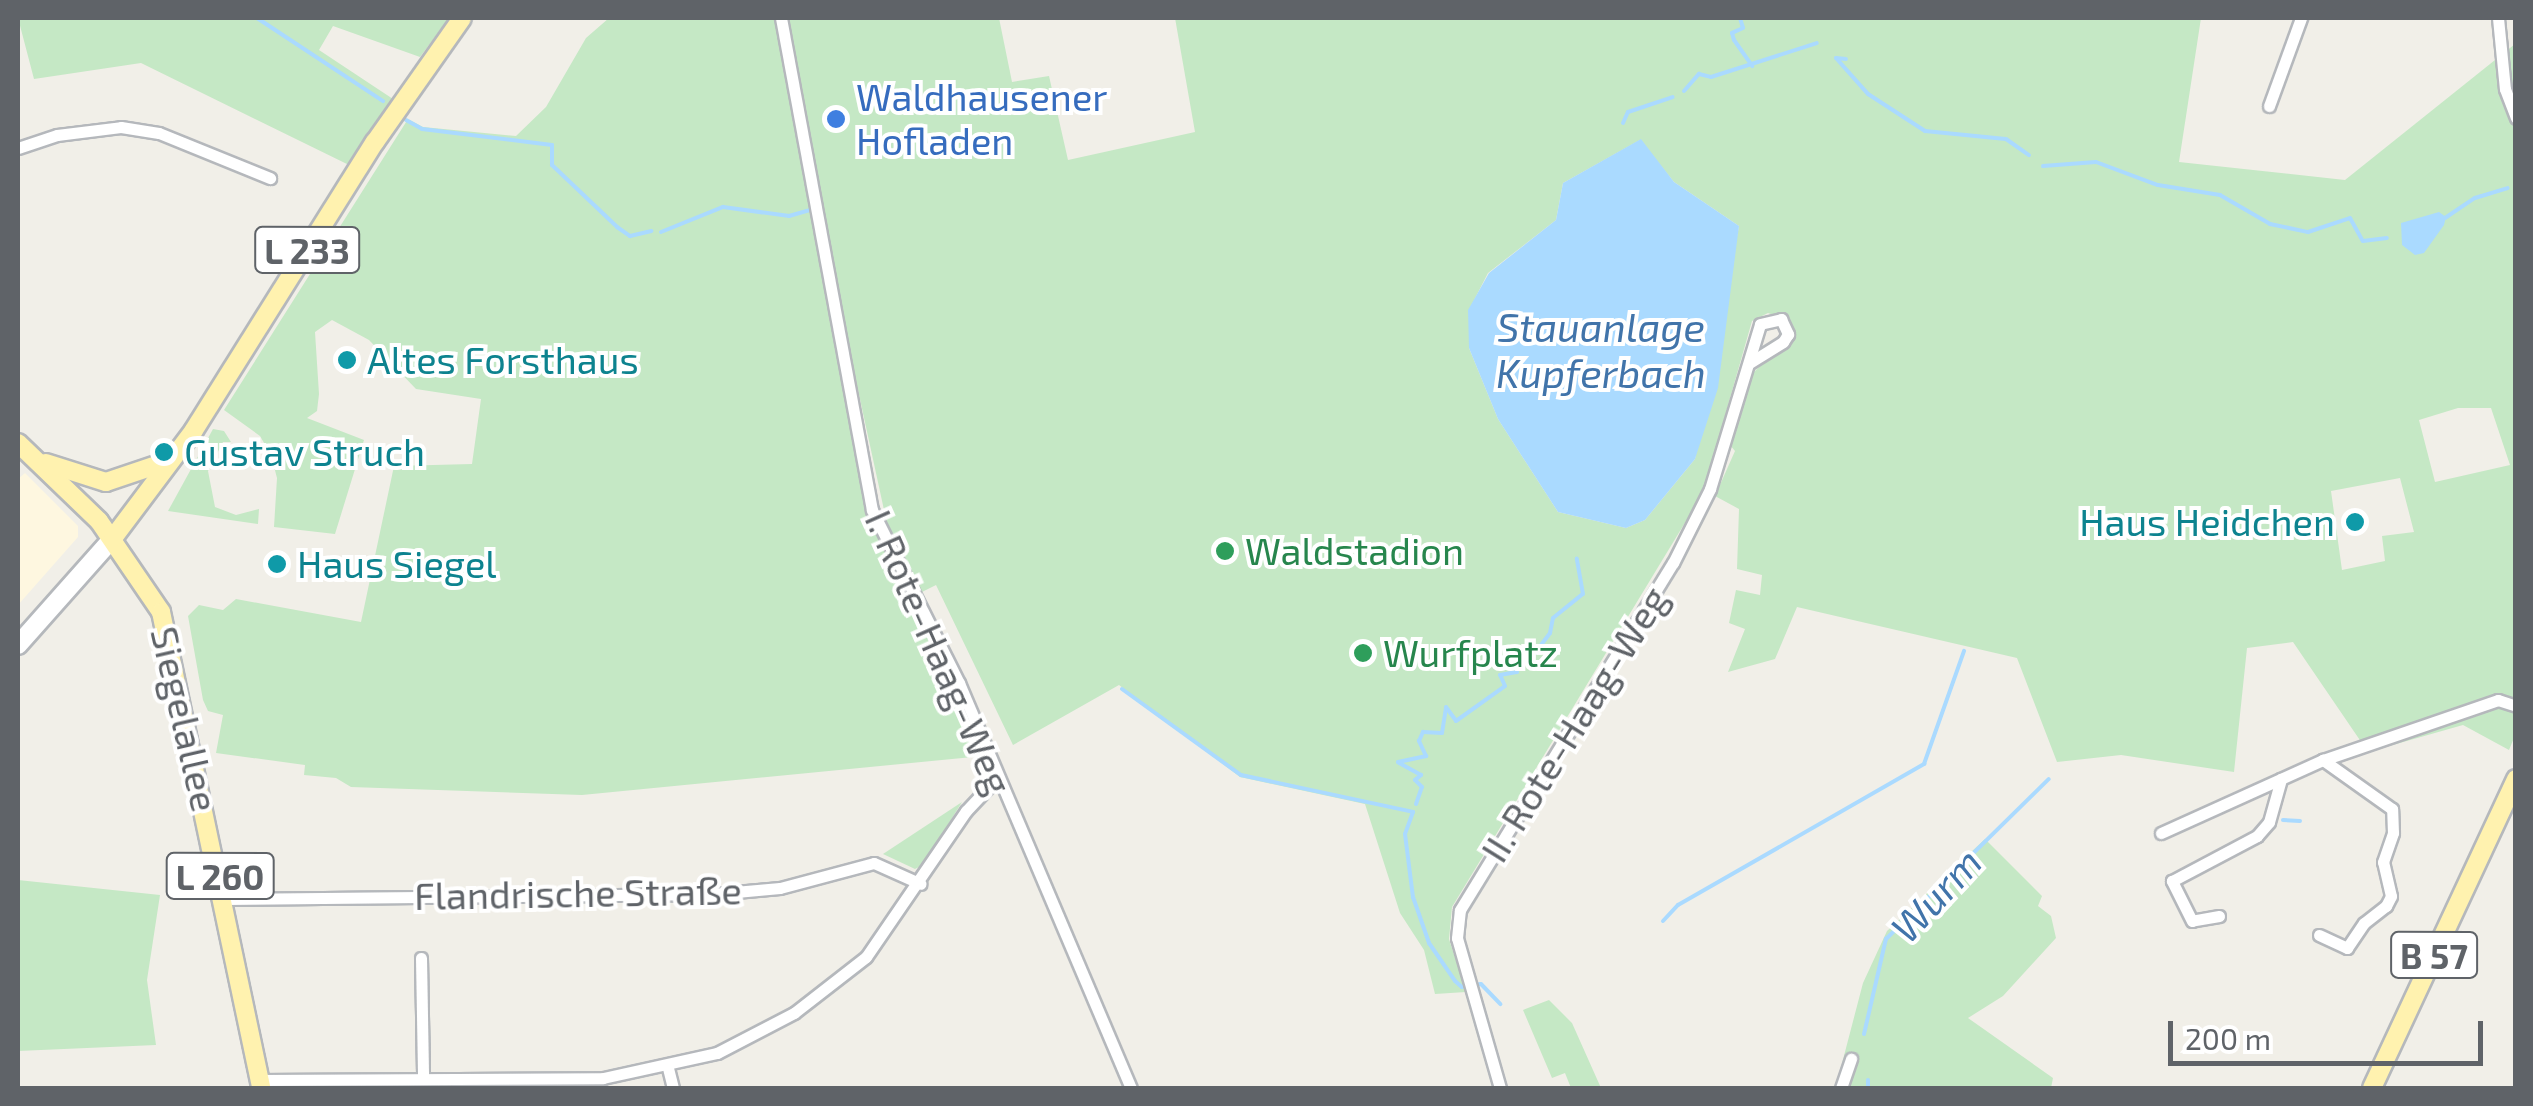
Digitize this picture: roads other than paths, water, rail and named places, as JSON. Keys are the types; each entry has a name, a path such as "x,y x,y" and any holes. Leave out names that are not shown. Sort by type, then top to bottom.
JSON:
{"main road":[{"name":"L 233","path":"18,645 114,538 175,457 462,18"},
{"name":"L 260","path":"18,443 114,538"},
{"path":"36,460 106,482 135,477 175,457"},
{"name":"Siegelallee","path":"114,538 149,588 167,632 225,899 260,1084"},
{"name":"B 57","path":"2372,1088 2516,779"}],"street":[{"name":"I. Rote-Haag-Weg","path":"781,18 872,510 918,595 1131,1088"},
{"path":"2269,106 2301,18"},
{"path":"2498,18 2505,89 2516,118"},
{"path":"18,148 57,135 121,127 160,133 270,178"},
{"name":"II. Rote-Haag-Weg","path":"1500,1088 1457,938 1460,910 1673,563 1710,489 1749,363"},
{"path":"2161,833 2323,760 2498,700 2516,706"},
{"path":"2318,935 2347,948 2364,923 2386,906 2391,896 2383,862 2394,833 2392,808 2323,760"},
{"path":"260,1084 423,1078 603,1078 668,1068 754,1036 839,982 922,884 966,810 997,778"},
{"path":"2218,916 2192,921 2172,881 2257,836 2276,806 2280,779"},
{"name":"Flandrische Straße","path":"225,899 713,894 780,888 874,862 922,884"},
{"path":"422,958 423,1078"},
{"path":"1841,1088 1852,1060"},
{"path":"668,1068 673,1088"}],"water":[{"name":"Stauanlage Kupferbach","path":"1641,139 1674,182 1739,226 1718,388 1695,459 1645,520 1626,528 1558,512 1498,419 1469,348 1468,310 1489,273 1556,220 1563,183"},
{"path":"2439,212 2446,217 2444,225 2424,253 2415,255 2402,245 2401,223"}],"waterway":[{"path":"257,18 383,101"},
{"path":"1740,18 1743,28 1732,33 1752,66"},
{"path":"1684,91 1699,74 1711,77 1817,43"},
{"path":"1836,58 1868,94 1925,131 2006,139 2029,155"},
{"path":"1836,58 1846,59"},
{"path":"1623,123 1628,112 1673,97"},
{"path":"406,120 422,129 552,145 552,165 617,227 630,236 651,231"},
{"path":"2043,166 2096,162 2158,185 2220,195 2270,224 2308,232 2350,218 2363,241 2387,238"},
{"path":"2445,218 2475,198 2508,188"},
{"path":"661,232 723,207 789,216 813,209"},
{"path":"1416,804 1422,787 1415,780 1421,775 1398,762 1426,756 1419,741 1423,732 1442,733 1446,707 1456,721 1505,686 1500,675 1517,672 1517,651 1535,653 1550,633 1553,618 1583,594 1577,559"},
{"path":"1663,921 1678,905 1924,764 1964,651"},
{"path":"1122,689 1241,775 1413,812 1405,834 1413,897 1429,943 1455,981 1462,987 1481,984 1500,1004"},
{"name":"Wurm","path":"1864,1034 1886,939 2049,779"},
{"name":"Wurm","path":"2283,820 2300,821"},
{"name":"Wurm","path":"1868,1080 1868,1088"}],"place":[{"name":"Waldhausener Hofladen","path":"836,119"},
{"name":"Altes Forsthaus","path":"347,360"},
{"name":"Gustav Struch","path":"164,452"},
{"name":"Haus Heidchen","path":"2355,522"},
{"name":"Waldstadion","path":"1225,551"},
{"name":"Haus Siegel","path":"277,564"},
{"name":"Wurfplatz","path":"1363,653"}]}
